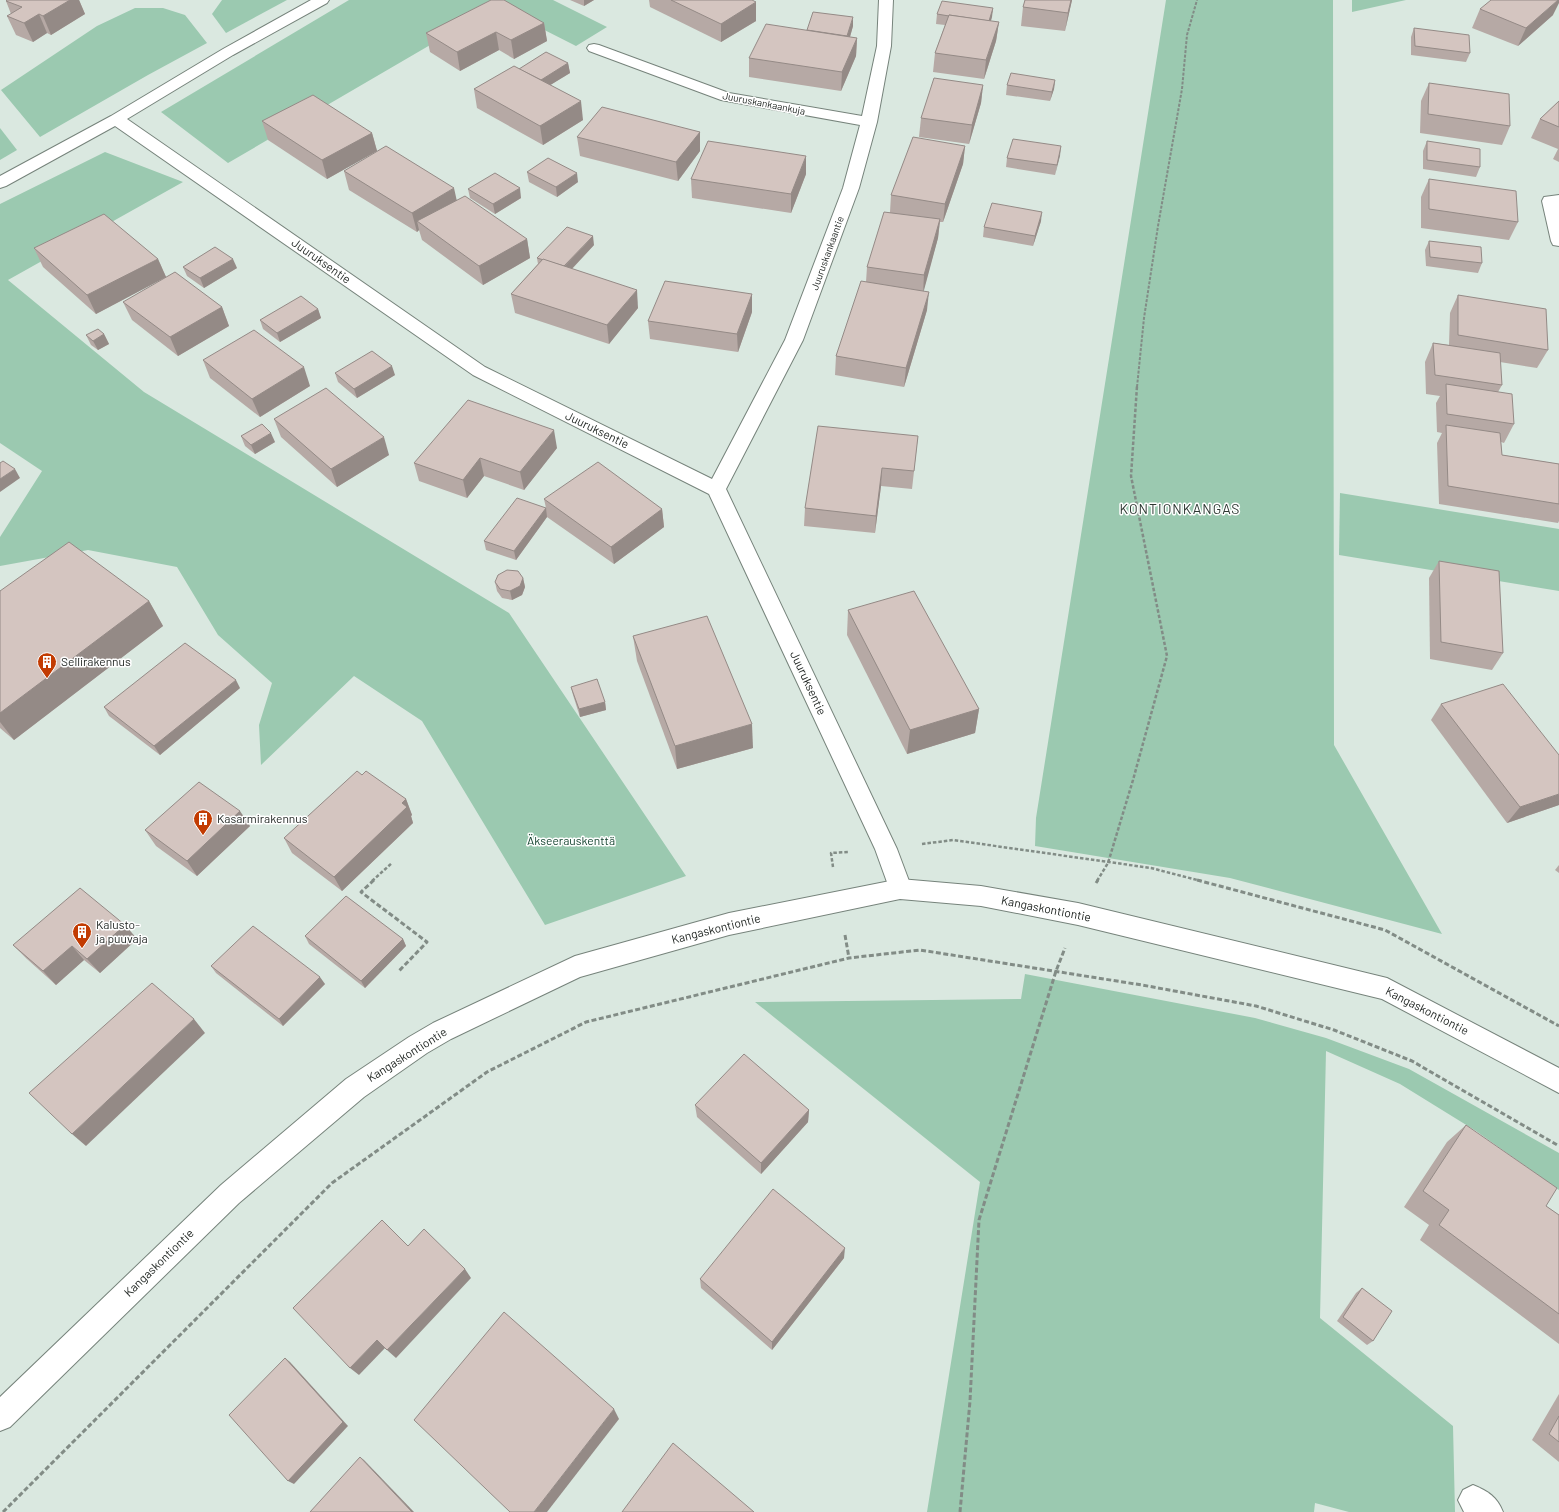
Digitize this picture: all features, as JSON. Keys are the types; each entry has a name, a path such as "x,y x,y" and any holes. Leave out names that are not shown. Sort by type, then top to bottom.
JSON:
{"street":[{"path":"0,183 116,119 228,52 322,0"},
{"name":"Juuruskankaantie","path":"716,490 794,340 851,188 869,122 884,46 886,0"},
{"name":"Juuruskankaankuja","path":"594,48 726,97 869,122"},
{"name":"Juuruksentie","path":"116,119 479,371 716,490 886,849 900,889"},
{"path":"1559,200 1550,201 1559,241"},
{"name":"Kangaskontiontie","path":"0,1417 230,1194 355,1088 418,1045 442,1031 575,967 729,924 900,889 981,896 1078,914 1388,989 1559,1081"}],"path":[{"path":"960,1512 970,1400 979,1220 1056,971 1078,914 1108,863 1133,780 1167,656 1131,476 1139,360 1144,318 1158,226 1182,89 1188,35 1197,0"},
{"path":"392,863 361,892 427,942 398,972"},
{"path":"3,1512 332,1184 487,1072 586,1022 850,958 920,950 1056,971 1256,1006 1334,1030 1412,1061 1559,1146"}],"green space":[{"path":"222,0 287,0 226,33 212,14"},
{"path":"349,0 553,0 607,27 576,46 497,6 228,163 161,112"},
{"path":"1166,0 1333,0 1334,745 1442,934 1230,878 1035,846 1036,818"},
{"path":"1352,0 1406,0 1352,12"},
{"path":"135,8 163,8 185,15 207,43 40,137 1,90 97,26"},
{"path":"0,128 17,150 0,160"},
{"name":"Äkseerauskenttä","path":"105,152 183,182 8,280 144,392 509,613 686,876 545,925 422,721 354,676 261,765 259,725 272,683 218,635 177,567 88,550 0,566 0,537 42,471 0,443 0,204"},
{"path":"1340,493 1559,529 1559,591 1339,555"},
{"path":"1025,974 1255,1018 1326,1038 1409,1069 1559,1153 1559,1190 1476,1131 1400,1084 1326,1051 1320,1318 1453,1426 1455,1512 1349,1512 1315,1503 1314,1512 927,1512 980,1182 755,1002 1021,999"}],"building":[{"path":"70,0 43,16 39,14 24,23 7,16 22,7 6,1"},
{"path":"491,0 504,0 544,23 511,40 496,32 457,52 426,33"},
{"path":"671,0 752,0 756,2 721,24"},
{"path":"1025,0 1071,0 1068,13 1023,7"},
{"path":"1491,0 1558,0 1526,28 1480,9"},
{"path":"942,1 993,8 989,21 937,14"},
{"path":"813,12 853,17 847,36 807,30"},
{"path":"949,15 999,22 986,60 935,53"},
{"path":"766,24 857,38 842,72 749,58"},
{"path":"1414,28 1469,35 1470,53 1415,46"},
{"path":"546,52 568,63 541,80 519,69"},
{"path":"514,66 581,101 540,126 474,89"},
{"path":"1011,73 1055,80 1052,92 1007,85"},
{"path":"934,78 983,85 972,125 921,118"},
{"path":"1429,83 1509,94 1510,126 1428,114"},
{"path":"313,95 372,133 322,160 262,121"},
{"path":"1559,101 1559,127 1540,119"},
{"path":"602,107 700,132 676,162 577,137"},
{"path":"913,137 965,146 945,204 891,195"},
{"path":"1013,139 1061,146 1057,165 1007,158"},
{"path":"708,141 806,156 791,194 691,179"},
{"path":"1427,141 1480,149 1480,167 1427,160"},
{"path":"386,146 454,188 412,213 344,171"},
{"path":"548,158 577,173 556,187 527,172"},
{"path":"495,173 520,188 493,204 468,189"},
{"path":"1429,179 1516,191 1518,222 1429,209"},
{"path":"465,196 527,239 479,266 417,221"},
{"path":"992,203 1042,212 1035,236 984,227"},
{"path":"884,212 940,219 924,275 867,267"},
{"path":"104,214 158,259 87,295 34,248"},
{"path":"567,227 593,236 564,266 537,258"},
{"path":"1429,241 1481,247 1482,263 1430,257"},
{"path":"215,247 233,259 200,278 183,267"},
{"path":"543,259 637,290 607,325 511,294"},
{"path":"175,272 222,307 170,337 123,302"},
{"path":"665,281 752,294 737,334 648,321"},
{"path":"861,281 929,292 906,368 836,356"},
{"path":"1458,295 1546,309 1548,350 1458,335"},
{"path":"301,296 318,309 277,333 260,320"},
{"path":"98,329 104,334 93,341 86,335"},
{"path":"254,330 304,367 252,399 203,360"},
{"path":"1433,343 1500,353 1502,385 1435,375"},
{"path":"372,351 392,366 354,389 335,373"},
{"path":"1446,384 1512,394 1514,424 1447,414"},
{"path":"326,388 384,437 331,469 274,419"},
{"path":"468,400 554,430 520,472 480,458 463,480 414,463"},
{"path":"262,424 271,433 251,445 241,436"},
{"path":"1446,425 1500,433 1502,455 1559,464 1559,504 1448,486"},
{"path":"818,426 918,436 914,471 882,468 876,516 805,508"},
{"path":"3,461 15,469 0,479 0,463"},
{"path":"598,462 662,509 611,547 544,499"},
{"path":"517,498 546,508 514,551 484,541"},
{"name":"Sellirakennus","path":"69,542 149,601 0,713 0,591"},
{"path":"1439,561 1499,571 1503,653 1441,642"},
{"path":"507,570 518,571 523,578 520,586 510,591 500,589 495,582 498,575"},
{"path":"914,591 979,709 910,730 848,610"},
{"path":"707,616 752,724 675,746 633,636"},
{"path":"185,643 236,680 154,746 104,707"},
{"path":"597,679 605,702 579,709 571,687"},
{"path":"1503,684 1559,755 1559,794 1520,807 1441,704"},
{"path":"357,771 362,775 366,771 406,799 402,803 407,807 334,877 284,838"},
{"path":"199,782 240,811 187,861 145,830"},
{"path":"80,888 125,925 87,959 72,946 43,971 13,945"},
{"path":"346,896 403,939 361,981 305,936"},
{"path":"253,926 320,977 279,1019 211,966"},
{"path":"152,983 194,1019 72,1134 29,1093"},
{"path":"744,1054 809,1110 761,1163 695,1105"},
{"path":"1466,1125 1557,1188 1546,1206 1559,1215 1559,1314 1439,1225 1449,1210 1423,1191"},
{"path":"773,1189 845,1248 772,1342 700,1279"},
{"path":"382,1220 408,1246 424,1229 465,1269 387,1350 377,1340 350,1368 293,1308"},
{"path":"1362,1288 1392,1311 1373,1341 1343,1317"},
{"path":"504,1312 614,1409 534,1512 510,1512 414,1420"},
{"path":"285,1358 343,1422 288,1481 229,1415"},
{"path":"1559,1416 1559,1442 1549,1434"},
{"path":"673,1443 754,1512 622,1512"},
{"path":"360,1457 412,1512 310,1512"}],"place":[{"name":"Sellirakennus","path":"47,679"},
{"name":"Kasarmirakennus","path":"203,836"},
{"name":"Kalusto- ja puuvaja","path":"82,949"}],"district":[{"name":"KONTIONKANGAS","path":"1180,509"}]}
